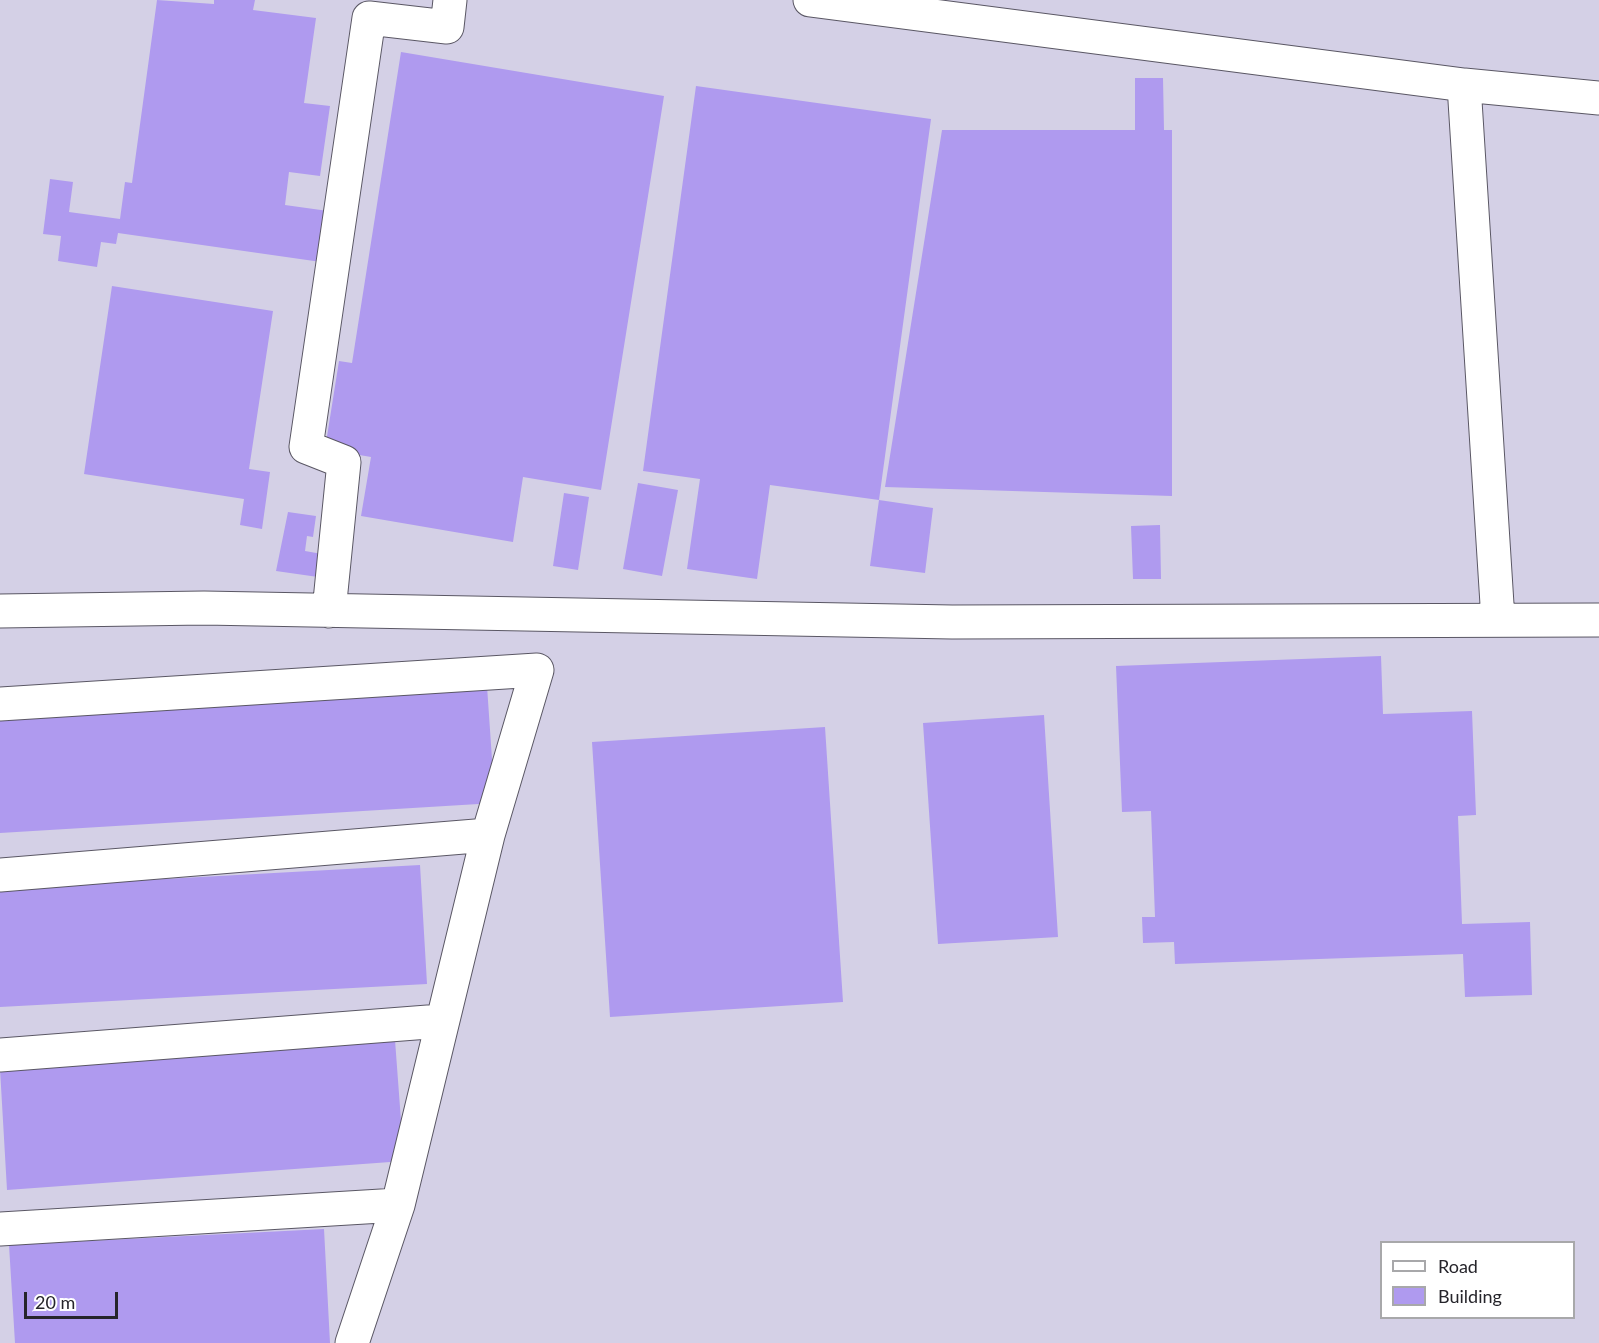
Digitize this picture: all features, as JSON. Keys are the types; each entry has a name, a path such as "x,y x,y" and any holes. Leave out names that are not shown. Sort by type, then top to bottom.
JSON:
{"street":[{"path":"329,611 344,462 306,447 369,18 447,27 450,0"},
{"path":"810,0 1464,85 1599,98"},
{"path":"1464,85 1498,620"},
{"path":"0,611 204,608 952,622 1599,620"},
{"path":"0,704 537,670 488,835 398,1205 352,1343"},
{"path":"0,875 488,835"},
{"path":"0,1055 441,1021"},
{"path":"0,1229 398,1205"}],"shaded area":[{"path":"0,0 1599,0 1599,1343 0,1343"}],"building":[{"path":"157,0 214,4 214,0 255,0 253,10 316,18 304,103 330,106 320,176 289,172 285,205 328,211 321,262 118,233 116,244 101,242 97,267 58,261 61,236 43,234 50,179 73,182 69,212 120,219 125,182 132,183"},
{"path":"401,52 664,96 601,490 523,477 513,542 361,516 371,457 325,449 339,361 352,363"},
{"path":"1135,78 1163,78 1164,130 1172,130 1172,496 885,487 942,130 1135,130"},
{"path":"696,86 931,119 879,500 770,485 757,579 687,569 700,479 643,471"},
{"path":"112,286 273,311 249,469 270,472 262,529 240,525 244,499 84,474"},
{"path":"638,483 678,490 662,576 623,569"},
{"path":"564,493 589,497 578,570 553,566"},
{"path":"879,500 933,508 925,573 870,566"},
{"path":"288,512 316,516 313,537 307,536 305,551 322,554 318,577 276,571"},
{"path":"1160,525 1161,579 1133,579 1131,526"},
{"path":"1381,656 1383,714 1472,711 1476,815 1458,816 1462,924 1530,922 1532,995 1465,997 1463,954 1175,964 1174,942 1143,943 1142,917 1155,917 1151,811 1122,812 1116,666"},
{"path":"487,686 495,803 0,833 0,716"},
{"path":"1044,715 1058,937 938,944 923,723"},
{"path":"825,727 843,1002 610,1017 592,742"},
{"path":"420,865 427,984 0,1007 0,888"},
{"path":"395,1040 404,1161 7,1190 0,1069"},
{"path":"324,1229 330,1343 15,1343 9,1245"}]}
